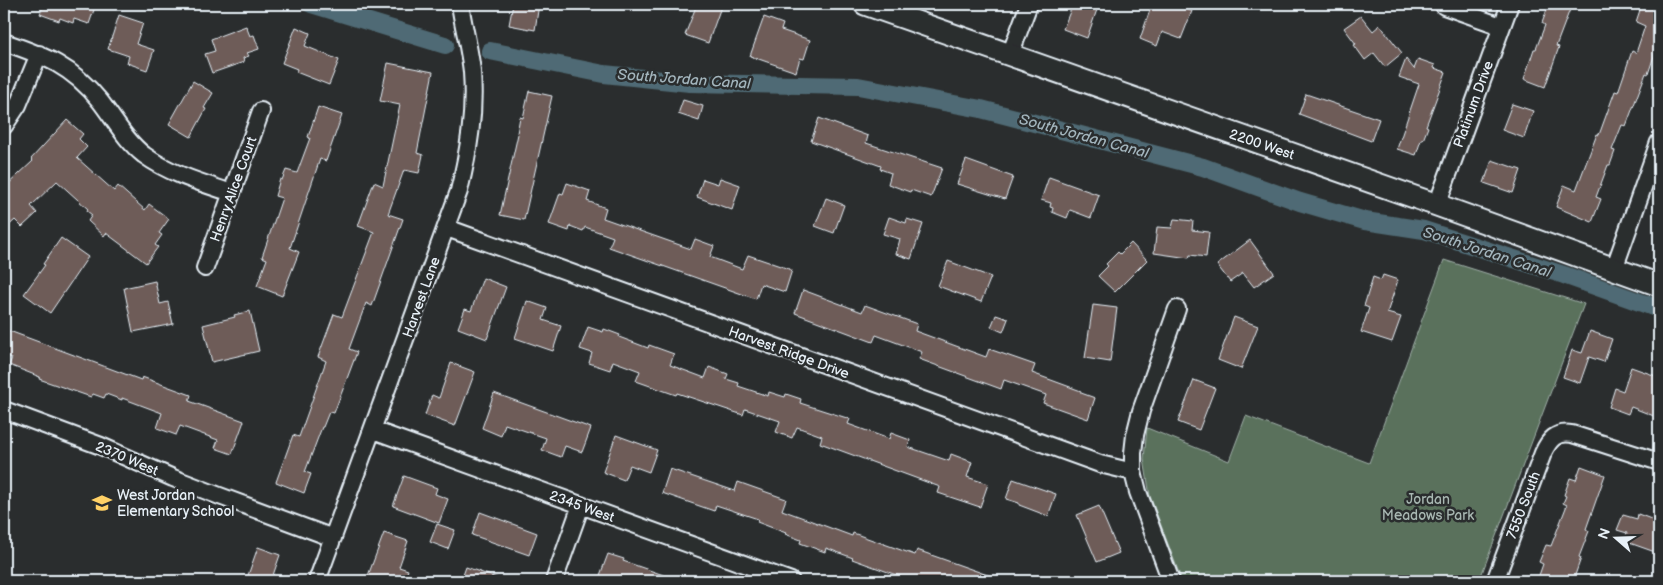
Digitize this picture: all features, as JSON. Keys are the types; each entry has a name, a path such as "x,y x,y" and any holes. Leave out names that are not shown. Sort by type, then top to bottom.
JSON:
{"street":[{"name":"Harvest Lane","path":"318,581 459,191 468,154 473,116 472,70 460,4"},
{"name":"2200 West","path":"865,4 1659,285"},
{"path":"1010,55 1029,4"},
{"name":"Platinum Drive","path":"1437,205 1510,4"},
{"path":"1444,6 1501,26"},
{"path":"4,42 39,54 62,65 81,80 142,154 178,174 232,193"},
{"path":"4,126 18,105 39,54"},
{"name":"Henry Alice Court","path":"205,268 261,111"},
{"path":"1614,269 1659,142"},
{"name":"Harvest Ridge Drive","path":"446,228 1100,464 1133,472"},
{"path":"1171,581 1138,492 1133,472 1133,453 1141,411 1177,309"},
{"name":"2370 West","path":"4,410 101,446 208,491 334,538"},
{"name":"2345 West","path":"373,430 788,581"},
{"name":"7550 South","path":"1495,581 1549,440 1558,434 1572,434 1659,462"},
{"path":"554,581 582,505"}],"green space":[{"name":"Jordan Meadows Park","path":"1444,260 1584,304 1479,581 1182,581 1150,496 1144,459 1147,428 1229,461 1246,416 1369,463"}],"building":[{"path":"44,4 96,4 89,24 74,19 73,23 60,18 59,21 40,14"},
{"path":"513,4 539,4 535,30 509,25"},
{"path":"697,4 722,4 708,43 685,35"},
{"path":"1073,4 1099,4 1087,38 1063,29"},
{"path":"1152,4 1171,4 1192,11 1181,39 1162,32 1157,46 1140,39"},
{"path":"1549,4 1572,4 1556,46 1559,47 1545,87 1524,79 1534,49 1536,49 1545,25 1542,23"},
{"path":"1642,4 1659,4 1659,41 1648,74 1646,73 1626,126 1622,125 1612,150 1615,151 1596,197 1601,199 1592,222 1556,207 1564,185 1576,190 1615,91 1618,92 1632,51 1636,53 1645,26 1636,22"},
{"path":"119,15 143,23 136,44 154,50 147,70 127,63 129,56 108,49"},
{"path":"1361,16 1373,31 1380,25 1402,53 1385,67 1374,53 1365,60 1344,28"},
{"path":"764,17 783,24 781,30 810,40 804,59 800,58 796,72 750,56"},
{"path":"246,26 250,36 254,35 259,49 247,53 249,56 243,58 244,62 212,73 205,54 215,51 211,39"},
{"path":"296,27 310,33 305,46 339,60 329,85 296,72 297,69 282,63"},
{"path":"1406,59 1414,69 1418,59 1435,65 1434,68 1446,72 1426,126 1428,127 1416,155 1397,149 1419,84 1399,77"},
{"path":"388,63 433,72 417,153 423,155 419,173 404,170 388,214 403,219 372,306 366,303 349,349 357,352 334,413 329,412 305,472 311,474 304,493 276,482 293,435 299,437 326,361 318,357 334,314 342,317 374,232 358,226 374,182 383,186 400,105 380,101"},
{"path":"193,81 213,93 191,137 169,124"},
{"path":"529,91 552,96 524,220 500,215 520,117 523,118"},
{"path":"1306,94 1379,119 1371,141 1299,114"},
{"path":"683,100 703,106 699,121 678,114"},
{"path":"1512,104 1533,111 1524,138 1502,130"},
{"path":"318,107 342,115 326,161 320,159 290,248 299,252 282,296 257,286 267,259 262,257 282,198 275,196 280,179 282,180 286,170 297,173 310,138 308,137"},
{"path":"819,118 868,136 866,143 942,168 931,197 888,184 891,173 880,169 881,166 811,141"},
{"path":"67,120 83,134 79,139 87,147 77,158 114,191 118,186 145,210 149,204 169,219 159,233 162,235 155,245 158,247 146,263 106,233 104,236 88,221 92,215 87,211 88,209 57,181 31,206 37,213 22,227 15,220 4,230 4,188 33,161 31,159"},
{"path":"966,160 1013,177 1005,199 957,184"},
{"path":"1492,160 1521,170 1513,193 1484,183"},
{"path":"1049,177 1099,195 1091,218 1070,210 1067,218 1052,212 1051,203 1041,200"},
{"path":"720,178 740,185 732,210 697,197 703,179 718,184"},
{"path":"567,183 590,191 587,201 606,208 603,218 691,249 695,239 714,246 710,257 742,269 748,255 792,270 785,292 761,284 756,299 609,247 613,237 585,227 583,231 570,226 569,231 549,224 560,193 563,194"},
{"path":"826,198 844,205 834,233 815,226"},
{"path":"889,217 906,223 907,219 923,224 911,259 896,254 900,239 883,234"},
{"path":"1174,219 1193,221 1192,230 1209,232 1206,257 1190,255 1189,258 1154,253 1157,227 1172,228"},
{"path":"61,238 88,257 50,313 24,294 45,265 43,264"},
{"path":"1250,240 1274,273 1254,287 1243,273 1230,282 1217,265"},
{"path":"1131,243 1147,260 1115,292 1098,276 1108,266 1106,264 1118,252 1120,254"},
{"path":"948,261 991,277 981,302 938,286"},
{"path":"1383,275 1398,280 1387,313 1401,317 1392,342 1361,332 1369,308 1364,306 1373,277 1381,280"},
{"path":"483,278 506,287 487,339 458,328 465,309 471,311"},
{"path":"155,281 160,304 168,302 173,324 133,332 124,288"},
{"path":"803,290 862,312 865,305 917,324 915,331 986,357 989,349 1035,365 1032,373 1095,398 1088,419 1043,403 1046,395 1004,380 1001,389 919,359 922,352 876,335 873,342 795,313"},
{"path":"527,301 547,308 543,320 561,326 553,351 515,338"},
{"path":"1093,305 1117,308 1110,362 1085,358"},
{"path":"250,311 259,351 212,362 203,325"},
{"path":"996,315 1008,319 1003,332 991,327"},
{"path":"1234,317 1258,326 1241,369 1218,360"},
{"path":"588,327 603,332 604,329 648,348 649,345 674,354 670,365 705,378 709,367 728,374 726,379 739,383 738,386 768,396 769,392 785,397 786,394 801,399 800,403 850,419 848,424 889,439 891,433 910,440 908,447 949,461 951,454 972,462 967,477 988,484 980,507 938,493 940,487 820,443 822,436 797,427 792,438 776,432 780,421 745,409 743,415 636,381 640,371 613,361 610,370 589,363 592,353 580,349"},
{"path":"4,329 141,380 142,377 191,395 189,401 244,421 232,454 215,448 218,440 180,426 176,435 157,428 162,413 106,394 104,398 93,394 91,397 39,379 40,377 9,365 12,358 4,355"},
{"path":"1590,331 1612,339 1604,362 1589,357 1580,383 1563,377 1572,350 1582,353"},
{"path":"451,363 475,372 455,426 425,415 432,395 439,398"},
{"path":"1631,367 1659,377 1659,418 1631,407 1628,414 1609,407 1615,388 1623,391"},
{"path":"1194,380 1215,388 1199,430 1178,422"},
{"path":"494,393 591,428 582,452 565,446 561,457 542,450 546,438 505,424 501,436 482,428"},
{"path":"616,435 657,450 649,472 630,465 624,480 603,472"},
{"path":"1581,466 1605,475 1586,529 1589,531 1579,557 1581,558 1573,581 1537,581 1543,564 1539,562 1546,545 1551,546 1567,505 1563,503 1570,478 1576,480"},
{"path":"670,469 735,491 738,482 786,499 782,510 852,536 853,533 915,555 917,550 999,579 998,581 913,581 826,548 825,552 800,543 801,540 757,522 758,519 716,505 714,511 662,493"},
{"path":"404,476 437,488 435,494 448,499 439,523 393,506"},
{"path":"1013,479 1056,494 1048,516 1006,499"},
{"path":"1099,506 1119,553 1097,562 1077,515"},
{"path":"480,512 537,533 529,555 472,535"},
{"path":"1638,514 1659,522 1659,539 1655,552 1624,541 1627,533 1617,530 1623,515 1637,519"},
{"path":"437,524 455,530 448,549 430,542"},
{"path":"384,533 408,541 399,567 408,570 404,581 366,581"},
{"path":"258,547 280,555 271,581 246,581"},
{"path":"608,554 675,579 675,581 608,581 599,578"},
{"path":"466,567 502,580 461,581"}],"waterway":[{"name":"South Jordan Canal","path":"311,4 445,45"},
{"name":"South Jordan Canal","path":"490,51 604,74 690,83 858,86 981,109 1203,167 1300,202 1365,221 1424,230 1564,275 1659,309"}],"place":[{"name":"West Jordan Elementary School","path":"102,503"}]}
